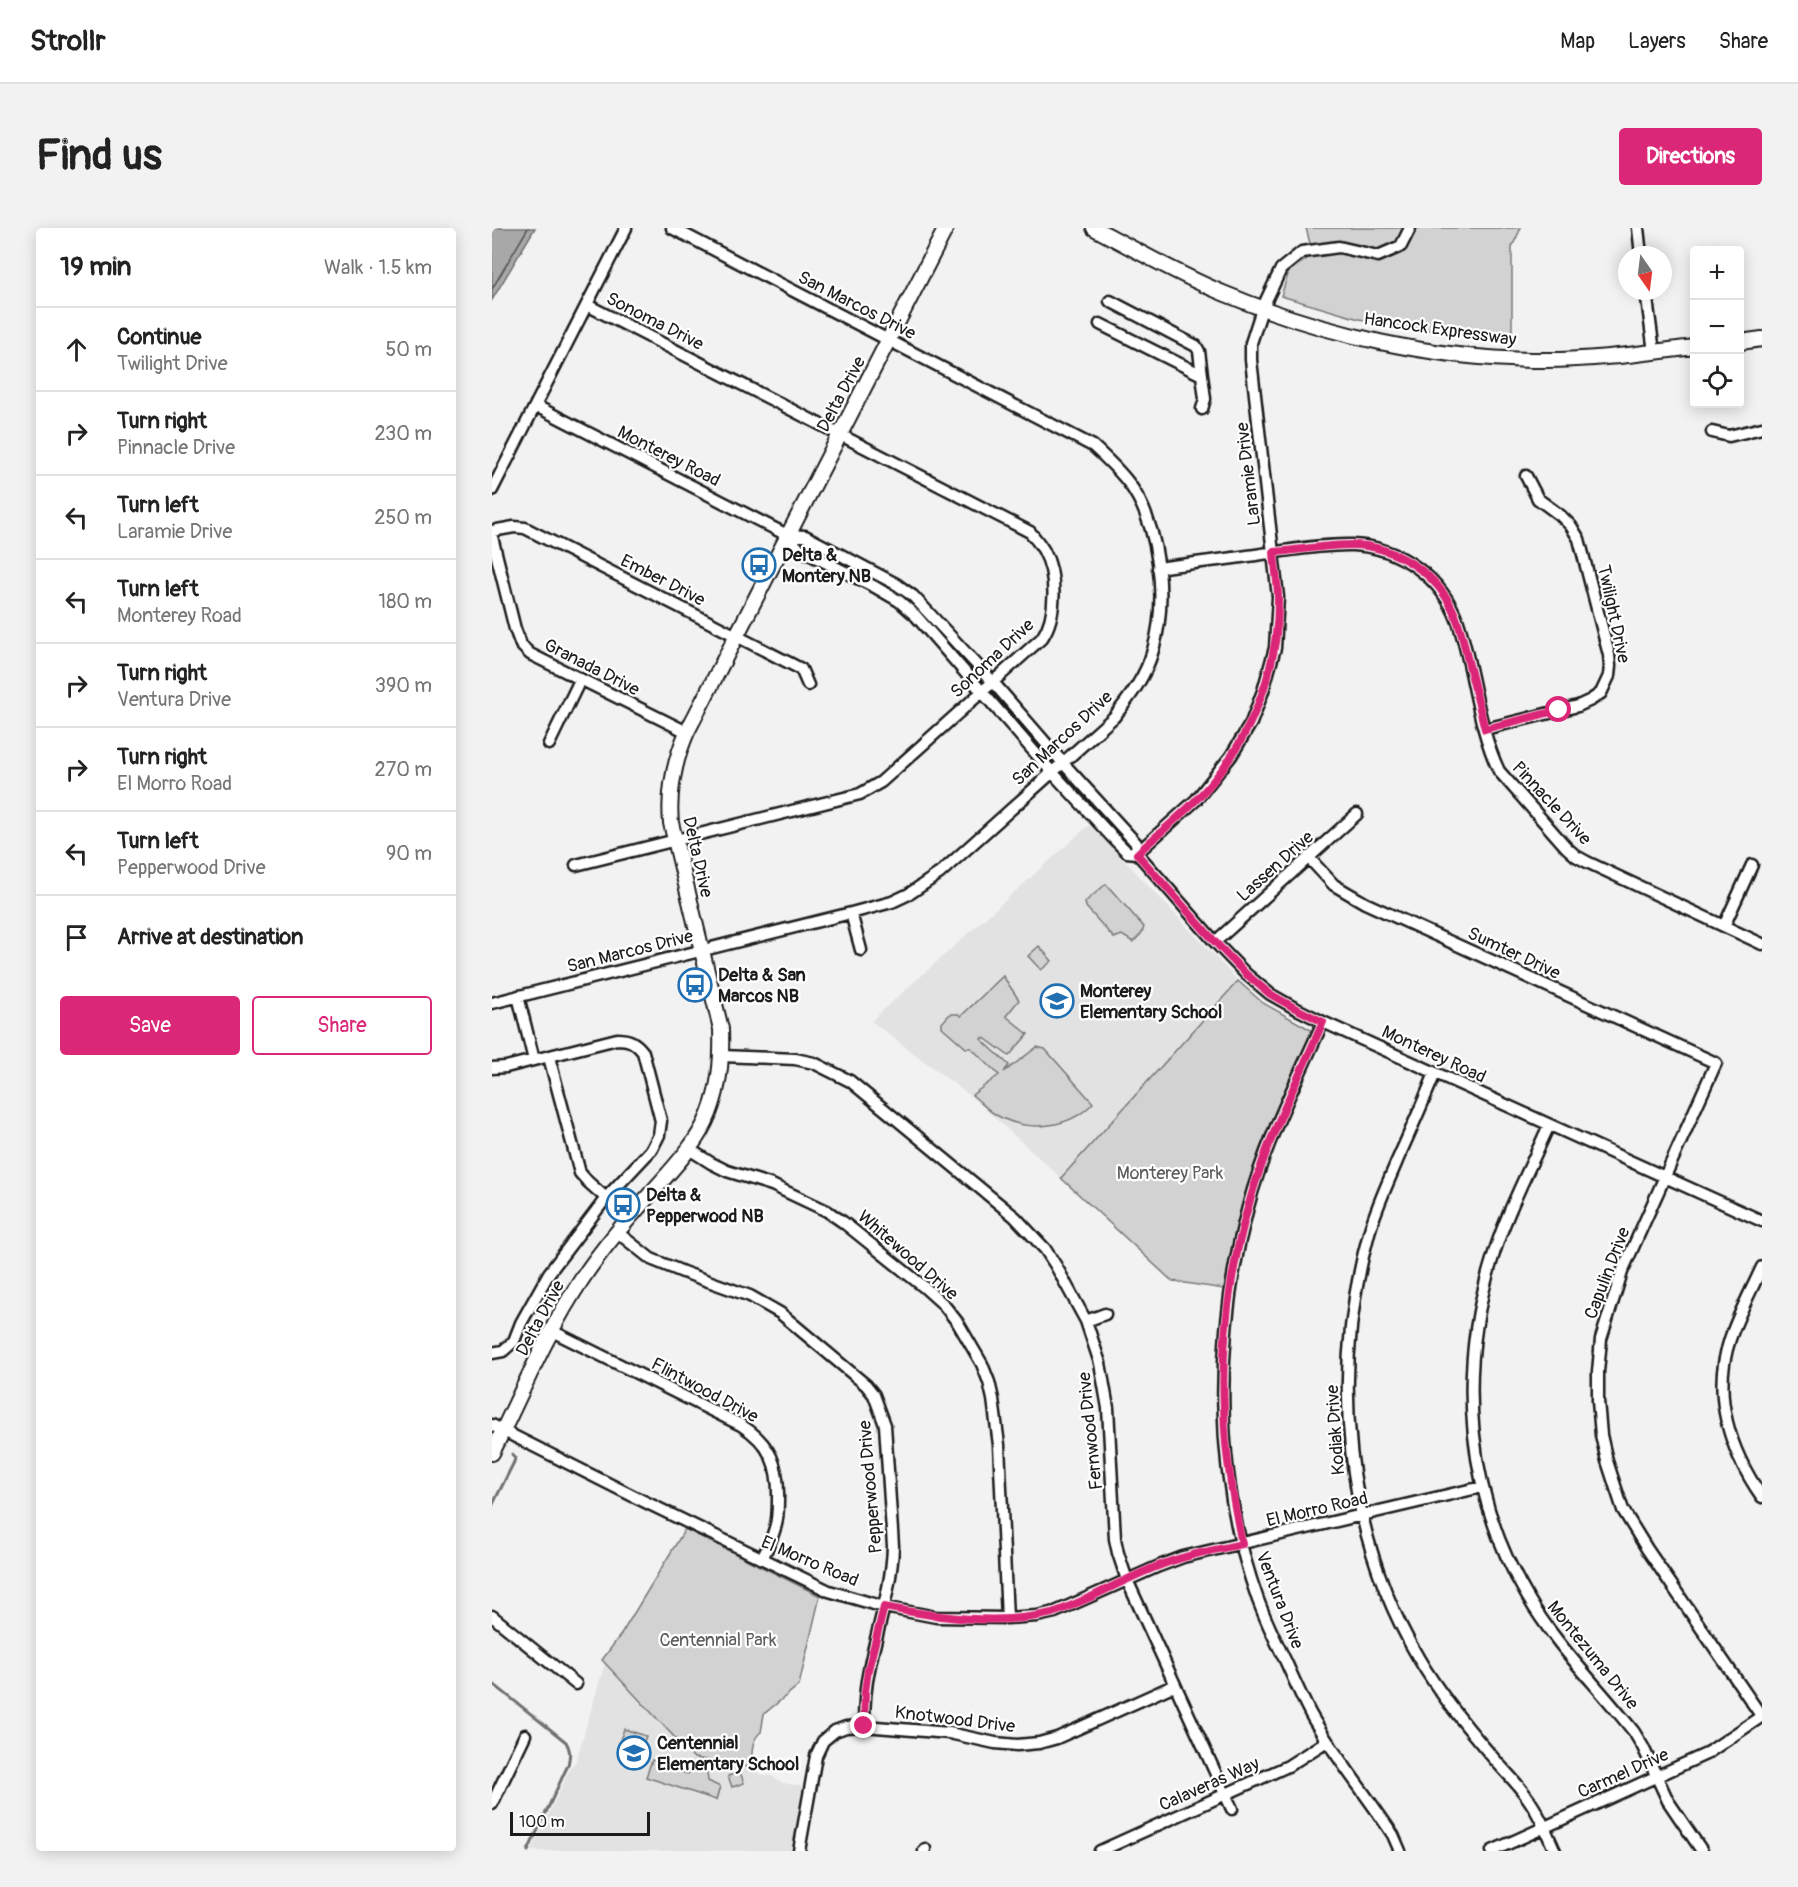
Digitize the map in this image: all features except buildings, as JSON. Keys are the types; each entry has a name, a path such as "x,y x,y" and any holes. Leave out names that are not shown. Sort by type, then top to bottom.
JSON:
{"main road":[{"name":"Delta Drive","path":"492,1453 497,1428 565,1305 617,1232 689,1149 702,1130 709,1114 720,1077 721,1029 675,841 669,803 674,764 687,732 946,228"},
{"name":"Hancock Expressway","path":"1094,228 1221,292 1262,309 1359,338 1466,355 1543,360 1690,348"},
{"path":"1744,341 1762,339"}],"street":[{"path":"492,490 626,228"},
{"name":"San Marcos Drive","path":"492,1003 851,913 892,902 909,894 940,873 1114,717 1129,699 1144,674 1158,632 1161,595 1149,522 1129,483 1093,446 672,228"},
{"name":"Laramie Drive","path":"1137,854 1196,800 1231,756 1251,723 1275,648 1278,597 1251,360 1251,343 1262,309 1281,269 1302,252 1339,247 1377,256 1401,246 1410,228"},
{"path":"1638,228 1640,246"},
{"path":"1647,300 1654,352"},
{"path":"1110,301 1196,346 1199,351 1205,399 1202,409"},
{"name":"Sonoma Drive","path":"576,865 861,794 871,789 1042,638 1047,630 1053,607 1049,563 1040,544 1030,532 586,305"},
{"path":"1100,324 1202,375"},
{"name":"Monterey Road","path":"536,406 787,536 799,549 876,587 899,601 916,616 1052,771 1127,852 1137,854"},
{"path":"1712,432 1729,436 1762,428"},
{"name":"Twilight Drive","path":"1485,729 1578,706 1600,693 1609,676 1609,655 1579,539 1562,516 1538,499 1526,476"},
{"name":"Ember Drive","path":"492,531 514,526 525,528 801,669 808,685"},
{"name":"Monterey Road","path":"787,536 805,536 896,584 913,596 1136,843 1137,854 1215,942 1246,974 1270,994 1323,1022 1762,1221"},
{"name":"Granada Drive","path":"492,537 520,645 530,654 687,732"},
{"name":"Pinnacle Drive","path":"1158,568 1274,552 1354,545 1389,552 1410,562 1427,575 1442,592 1457,621 1493,760 1499,771 1576,856 1762,944"},
{"path":"549,744 580,680"},
{"name":"Lassen Drive","path":"1215,942 1358,814"},
{"name":"Sumter Drive","path":"1308,857 1334,885 1365,903 1716,1063"},
{"path":"1724,926 1752,865"},
{"path":"851,913 861,950"},
{"path":"518,996 534,1060"},
{"name":"Ventura Drive","path":"1323,1022 1265,1156 1248,1206 1230,1293 1223,1371 1224,1409 1231,1484 1242,1544 1263,1611 1311,1714 1327,1741 1393,1835 1400,1851"},
{"path":"492,1068 506,1067 617,1039 628,1039 637,1044 643,1052 661,1121 659,1136 652,1149 606,1198 549,1273 525,1315 514,1341 503,1351 492,1353"},
{"name":"Fernwood Drive","path":"722,1056 795,1059 814,1063 850,1082 1015,1217 1031,1233 1056,1266 1086,1321 1105,1386 1115,1539 1118,1553 1127,1580 1232,1809"},
{"path":"549,1057 580,1173 606,1198"},
{"name":"Capulin Drive","path":"1716,1063 1622,1272 1601,1339 1598,1401 1601,1435 1623,1510 1647,1549 1762,1716"},
{"name":"Kodiak Drive","path":"1435,1073 1378,1204 1356,1292 1348,1353 1352,1458 1370,1545 1391,1603 1419,1658 1443,1697 1528,1798 1555,1851"},
{"name":"Montezuma Drive","path":"1549,1125 1498,1241 1481,1296 1475,1326 1471,1396 1482,1487 1503,1546 1527,1596 1560,1645 1634,1732 1668,1801 1702,1851"},
{"name":"Whitewood Drive","path":"689,1149 727,1171 772,1185 827,1211 924,1287 943,1304 958,1323 982,1364 993,1400 999,1445 1007,1618"},
{"name":"Pepperwood Drive","path":"617,1232 651,1259 750,1296 780,1313 856,1375 874,1395 885,1425 893,1546 892,1566 884,1607 868,1670 864,1726"},
{"path":"1762,1267 1730,1340 1723,1380 1724,1404 1732,1443 1751,1481 1762,1497"},
{"path":"1086,1321 1105,1314"},
{"name":"Flintwood Drive","path":"552,1332 755,1434 770,1454 777,1470 776,1528 762,1559"},
{"name":"El Morro Road","path":"497,1428 829,1591 884,1607 936,1617 1007,1618 1055,1612 1183,1557 1482,1487"},
{"path":"492,1616 576,1684"},
{"name":"Knotwood Drive","path":"864,1726 949,1733 995,1743 1017,1745 1039,1743 1057,1738 1174,1685"},
{"name":"Carmel Drive","path":"1492,1851 1706,1754 1762,1716"},
{"path":"799,1851 816,1756 823,1741 835,1731 846,1727 864,1726"},
{"path":"492,1804 525,1735"},
{"name":"Calaveras Way","path":"1100,1851 1288,1766 1327,1741"},
{"path":"492,1773 503,1778"}],"shaded area":[{"name":"Monterey Elementary School","path":"1089,825 1238,981 1061,1178 973,1098 871,1021"},
{"name":"Centennial Elementary School","path":"605,1663 694,1758 753,1768 759,1774 772,1776 783,1783 803,1786 792,1851 531,1851 576,1761"}],"green space":[{"path":"1306,228 1521,228 1512,247 1512,343 1359,319 1281,296 1289,271 1313,255"},
{"path":"1106,884 1144,927 1133,942 1122,935 1114,938 1086,907 1085,902"},
{"path":"1039,946 1052,961 1041,970 1028,956"},
{"path":"1003,976 1019,1000 1006,1016 1028,1034 1009,1056 983,1037 981,1039 1009,1065 1004,1072 1037,1047 1045,1049 1093,1103 1072,1118 1048,1125 1022,1124 994,1114 972,1095 999,1075 971,1048 966,1048 942,1027 942,1023 950,1014 961,1016"},
{"name":"Monterey Park","path":"1238,981 1263,1003 1311,1030 1311,1035 1274,1114 1255,1163 1237,1225 1224,1289 1172,1281 1061,1178"},
{"name":"Centennial Park","path":"685,1529 820,1596 799,1685 764,1714 761,1732 752,1748 753,1768 694,1758 602,1660 622,1633"},
{"path":"624,1729 646,1736 641,1750 619,1743"},
{"path":"652,1760 688,1774 696,1763 702,1761 706,1765 708,1781 720,1787 716,1800 646,1777"},
{"path":"740,1772 744,1783 732,1787 728,1776"}],"water":[{"path":"492,228 535,228 492,300"}],"waterway":[{"path":"492,1506 514,1462 515,1458 512,1454"},
{"path":"492,1683 566,1742 569,1751 568,1765 528,1851"}],"place":[{"name":"Delta & Montery NB","path":"759,565"},
{"name":"Delta & San Marcos NB","path":"695,985"},
{"name":"Monterey Elementary School","path":"1057,1001"},
{"name":"Delta & Pepperwood NB","path":"623,1205"},
{"name":"Centennial Elementary School","path":"634,1753"}],"route":[{"path":"864,1726 868,1670 884,1607 936,1617 1037,1616 1071,1606 1183,1557 1242,1544 1226,1448 1224,1409 1223,1371 1230,1293 1248,1206 1265,1156 1323,1022 1270,994 1246,974 1137,854 1196,800 1213,781 1251,723 1275,648 1278,597 1274,552 1354,545 1389,552 1410,562 1427,575 1450,605 1462,635 1485,729 1559,710"}]}
